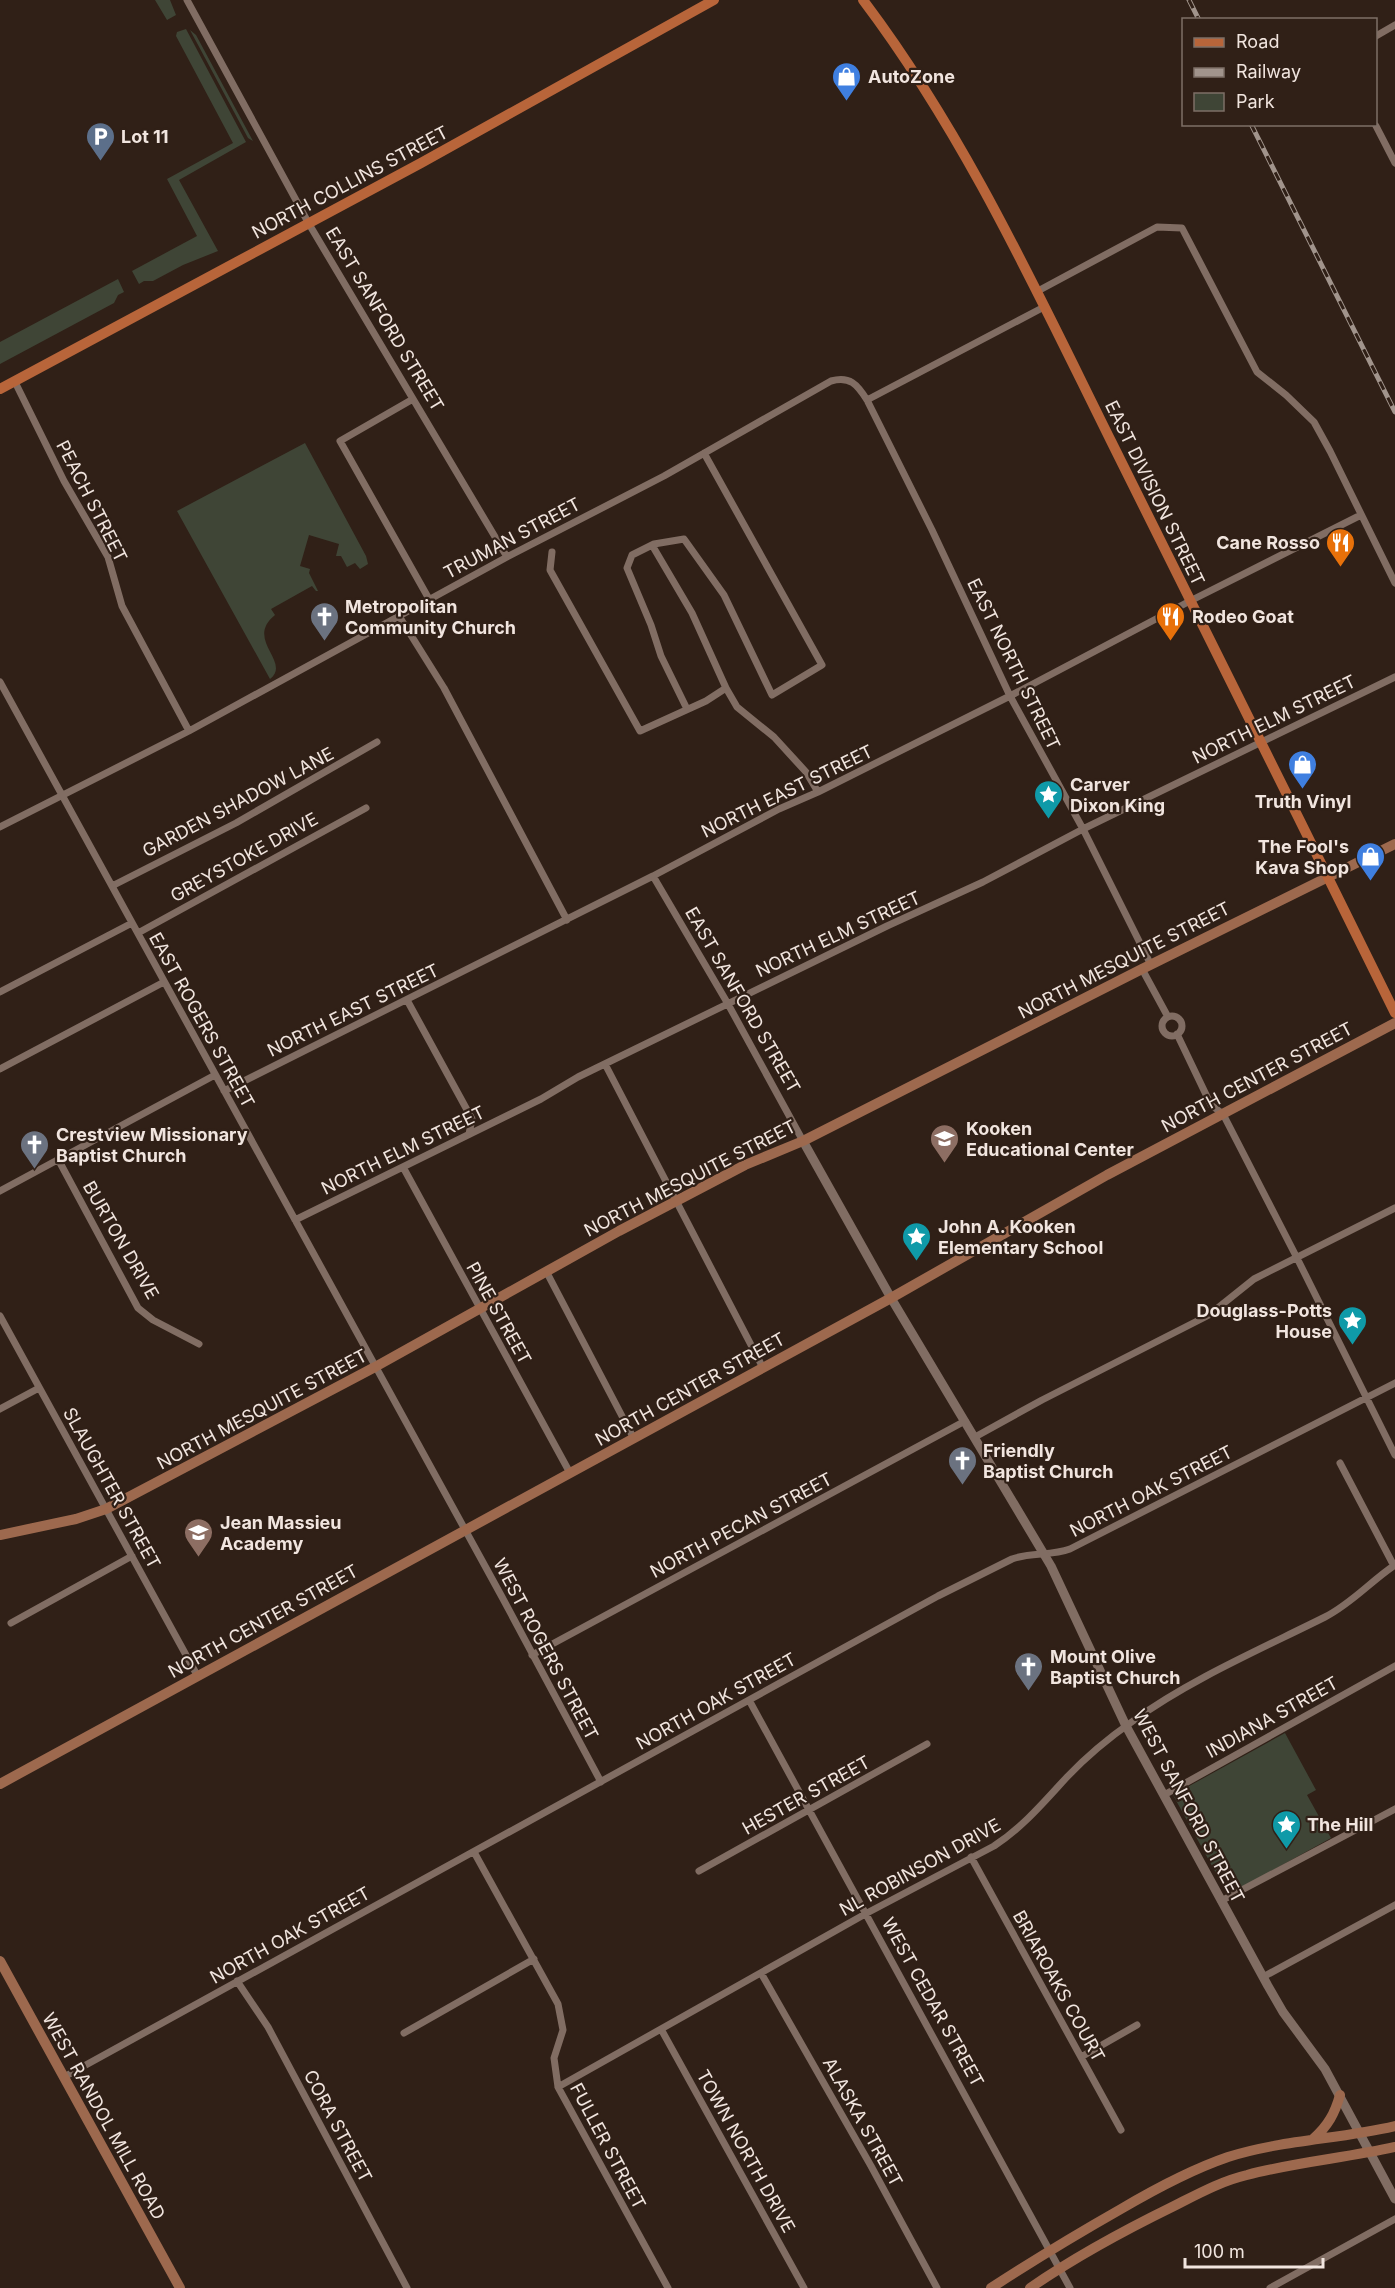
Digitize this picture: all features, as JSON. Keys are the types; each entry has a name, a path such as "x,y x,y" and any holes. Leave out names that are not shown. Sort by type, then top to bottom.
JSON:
{"main road":[{"name":"NORTH COLLINS STREET","path":"0,389 309,224 714,0"},
{"name":"EAST DIVISION STREET","path":"863,0 917,76 959,143 1044,307 1395,1013"},
{"name":"NORTH MESQUITE STREET","path":"0,1535 76,1519 106,1509 375,1367 619,1231 745,1165 803,1141 1395,844"},
{"name":"NORTH CENTER STREET","path":"0,1784 891,1298 1107,1175 1395,1023"},
{"name":"WEST RANDOL MILL ROAD","path":"0,1961 180,2288"},
{"path":"1313,2139 1329,2123 1340,2095"},
{"path":"991,2288 1049,2250 1158,2188 1200,2168 1230,2157 1313,2139 1395,2126"},
{"path":"1030,2288 1059,2268 1160,2213 1202,2192 1245,2175 1395,2146"}],"street":[{"name":"EAST SANFORD STREET","path":"187,0 309,224 507,557"},
{"path":"1377,35 1395,25"},
{"path":"1376,126 1395,163"},
{"path":"1036,292 1157,227 1182,228 1257,372 1286,395 1314,422 1395,584"},
{"path":"867,400 1044,307"},
{"name":"TRUMAN STREET","path":"0,827 189,731 429,599 705,453 831,381 840,378 848,379"},
{"name":"EAST NORTH STREET","path":"848,379 858,386 867,400 1011,696 1083,829 1168,1017"},
{"name":"PEACH STREET","path":"15,381 64,481 108,557 122,606 189,731"},
{"path":"413,399 340,441 429,599"},
{"path":"687,710 661,657 651,625 627,568 632,555 652,545 684,539 723,595 772,695 822,665 705,453"},
{"name":"NORTH EAST STREET","path":"224,1091 567,920 779,809 1011,696 1190,601 1361,515"},
{"path":"652,545 692,613 726,688 737,706 774,737 806,772 818,792"},
{"path":"552,552 550,570 640,731 687,710 726,688"},
{"path":"399,616 444,688 567,920"},
{"name":"NORTH ELM STREET","path":"295,1220 541,1099 605,1064 989,879 1083,829 1395,676"},
{"name":"EAST ROGERS STREET","path":"0,682 465,1530"},
{"name":"GARDEN SHADOW LANE","path":"112,886 236,823 377,742"},
{"name":"GREYSTOKE DRIVE","path":"138,933 366,808"},
{"name":"EAST SANFORD STREET","path":"653,876 728,1004 891,1298"},
{"path":"0,992 132,923"},
{"path":"0,1069 164,982"},
{"path":"407,1000 472,1119 469,1134"},
{"path":"1175,1016 1180,1020 1182,1029 1177,1034 1169,1035 1164,1031 1162,1024 1168,1017 1175,1016"},
{"path":"1177,1034 1212,1105 1222,1114 1297,1258 1395,1455"},
{"path":"605,1064 763,1368"},
{"path":"0,1191 215,1075"},
{"name":"BURTON DRIVE","path":"58,1159 138,1308 153,1320 199,1344"},
{"name":"PINE STREET","path":"403,1167 570,1473"},
{"path":"975,1437 1042,1400 1209,1315 1254,1279 1395,1208"},
{"path":"546,1271 634,1439"},
{"name":"WEST SANFORD STREET","path":"891,1298 1051,1566 1126,1726 1263,1977 1283,2012 1325,2069 1395,2199"},
{"name":"SLAUGHTER STREET","path":"0,1316 197,1675"},
{"name":"NORTH OAK STREET","path":"64,2077 924,1603 1012,1559 1056,1554 1070,1549 1395,1383"},
{"path":"0,1409 39,1388"},
{"name":"NORTH PECAN STREET","path":"532,1655 965,1421"},
{"path":"1341,1463 1394,1565"},
{"name":"WEST ROGERS STREET","path":"465,1530 601,1782"},
{"path":"11,1623 132,1556"},
{"name":"NL ROBINSON DRIVE","path":"558,2087 1009,1836 1040,1809 1069,1776 1126,1726 1192,1685 1306,1625 1328,1616 1394,1565"},
{"name":"INDIANA STREET","path":"1164,1795 1395,1666"},
{"name":"WEST CEDAR STREET","path":"749,1700 1070,2288"},
{"name":"HESTER STREET","path":"699,1871 927,1744"},
{"path":"1221,1900 1395,1809"},
{"name":"FULLER STREET","path":"474,1852 558,2004 563,2030 554,2058 558,2087 668,2288"},
{"name":"BRIAROAKS COURT","path":"971,1857 1121,2130"},
{"path":"1263,1977 1395,1905"},
{"path":"404,2033 534,1959"},
{"name":"ALASKA STREET","path":"761,1973 871,2166 937,2288"},
{"name":"CORA STREET","path":"237,1981 268,2027 407,2288"},
{"path":"1081,2058 1137,2025"},
{"name":"TOWN NORTH DRIVE","path":"661,2029 804,2288"},
{"path":"1270,2288 1395,2219"}],"green space":[{"path":"155,0 170,0 176,15 167,20"},
{"path":"186,29 246,142 179,180 218,251 183,265 153,281 144,281 139,284 132,271 197,236 167,179 233,143 176,36 177,32"},
{"path":"190,30 196,35 253,141 248,138"},
{"path":"118,279 124,292 118,295 114,303 0,364 0,342"},
{"path":"305,443 366,556 368,564 360,569 355,563 347,567 341,556 336,556 339,544 309,535 300,566 310,569 309,573 318,591 312,586 271,609 275,615 267,624 264,633 276,665 275,672 270,679 177,511"},
{"path":"1285,1733 1316,1790 1307,1795 1331,1838 1228,1895 1173,1795"}],"railway":[{"path":"1189,0 1198,18"},
{"path":"1252,126 1395,412"}],"place":[{"name":"AutoZone","path":"847,102"},
{"name":"Lot 11","path":"100,162"},
{"name":"Cane Rosso","path":"1341,568"},
{"name":"Metropolitan Community Church","path":"324,642"},
{"name":"Rodeo Goat","path":"1171,642"},
{"name":"Truth Vinyl","path":"1303,790"},
{"name":"Carver Dixon King","path":"1049,820"},
{"name":"The Fool's Kava Shop","path":"1370,882"},
{"name":"Kooken Educational Center","path":"945,1164"},
{"name":"Crestview Missionary Baptist Church","path":"35,1170"},
{"name":"John A. Kooken Elementary School","path":"917,1262"},
{"name":"Douglass-Potts House","path":"1353,1346"},
{"name":"Friendly Baptist Church","path":"962,1486"},
{"name":"Jean Massieu Academy","path":"199,1558"},
{"name":"Mount Olive Baptist Church","path":"1029,1692"},
{"name":"The Hill","path":"1286,1850"}]}
